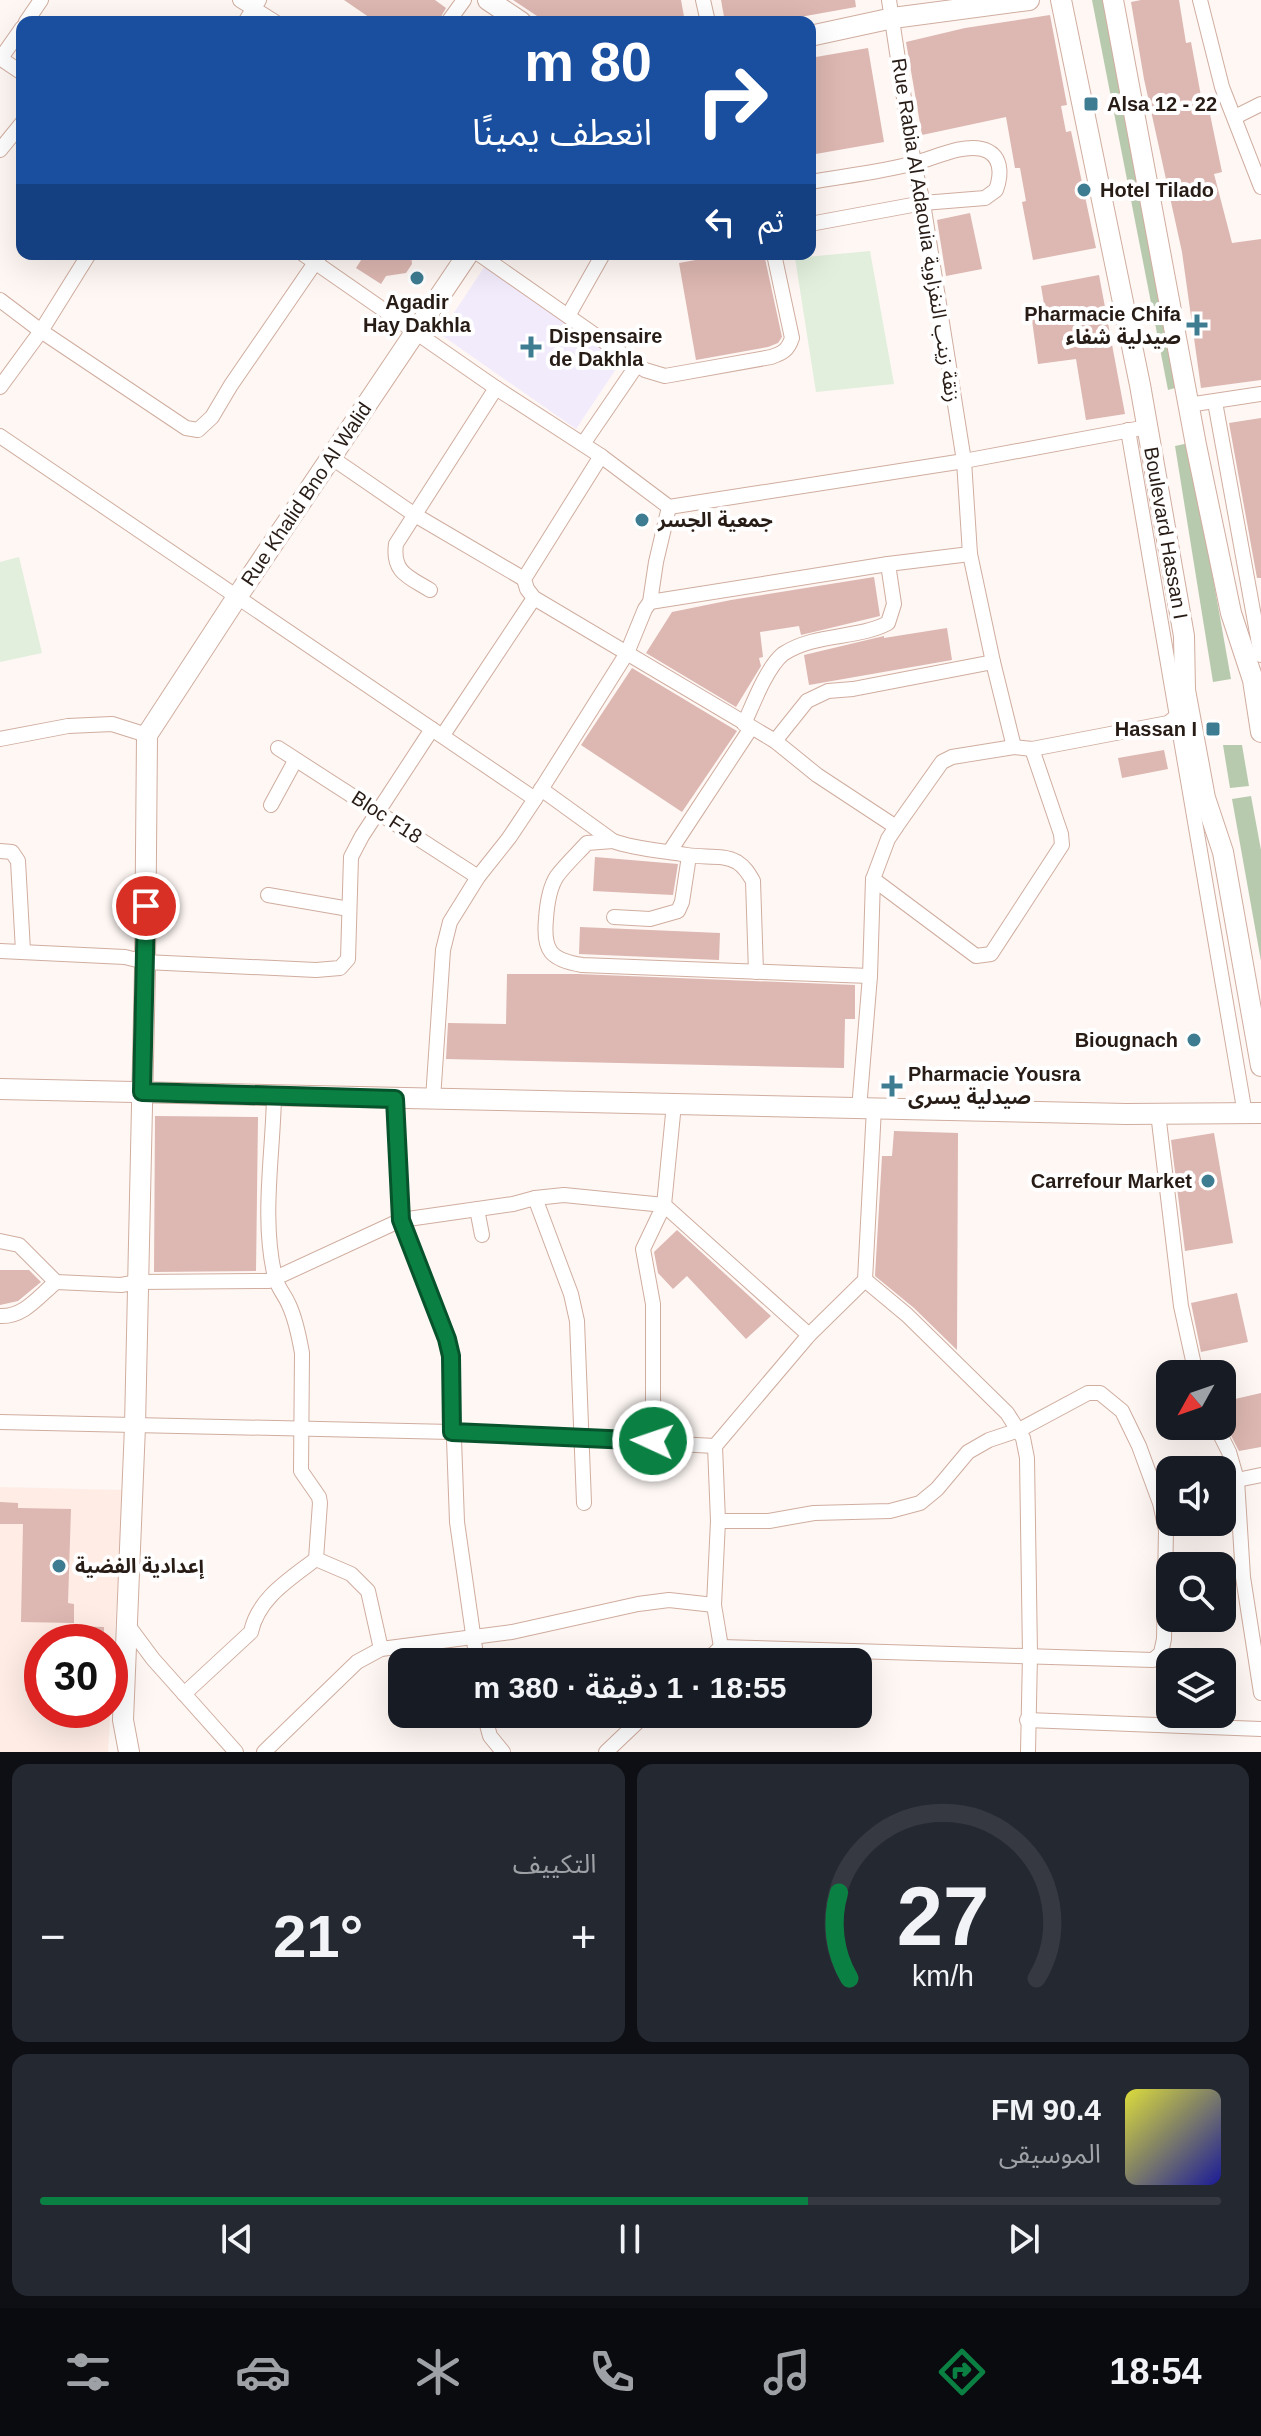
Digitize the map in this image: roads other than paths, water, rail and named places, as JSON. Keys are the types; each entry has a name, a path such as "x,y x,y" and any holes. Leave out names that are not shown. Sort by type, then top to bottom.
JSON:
{"street":[{"path":"240,0 256,5"},
{"path":"488,0 512,16"},
{"path":"816,34 891,9 1029,0"},
{"name":"Boulevard Hassan I","path":"1061,0 1138,429 1184,636 1183,711 1197,794 1223,852 1261,1066"},
{"path":"1113,0 1188,405 1231,613 1253,680 1261,732"},
{"path":"1200,0 1222,87 1261,187"},
{"name":"Rue Rabia Al Adaouia زنقة زينب النفزاوية","path":"891,9 964,461 970,554 1014,747"},
{"path":"1,58 16,37"},
{"path":"1235,117 1261,104"},
{"path":"0,150 16,130"},
{"path":"816,181 914,164 959,150 979,148 993,155 1000,167 996,190 985,198 923,203 816,223"},
{"path":"0,387 41,331 85,260"},
{"path":"0,300 186,428 198,430 212,417 318,260"},
{"path":"322,260 415,331 601,456 669,507 964,461 1138,429"},
{"name":"Rue Khalid Bno Al Walid","path":"147,735 464,260"},
{"path":"488,260 637,365 665,376 784,353 792,338 775,260"},
{"path":"568,316 600,260"},
{"path":"583,444 637,365"},
{"path":"430,590 404,574 396,565 396,544 496,388"},
{"path":"1188,405 1261,394"},
{"path":"1215,402 1261,655"},
{"path":"0,436 438,732 613,841 626,846 735,861 746,869 753,881 756,972"},
{"path":"524,579 601,456"},
{"path":"332,458 415,515 524,579 534,598 775,741 817,775 896,827"},
{"path":"433,1099 446,935 457,909 509,838 627,653 650,602 669,507"},
{"path":"650,602 970,554"},
{"path":"670,851 748,726 760,690 778,658 834,635 873,629 888,623 894,604 888,564"},
{"path":"0,951 125,957 145,962 316,970 340,968 348,959 351,857 379,811 534,598"},
{"path":"775,741 807,701 828,691 993,662"},
{"path":"718,1521 769,1521 814,1513 890,1511 920,1503 937,1489 968,1452 989,1440 1019,1430 1088,1393 1100,1393 1112,1400 1129,1422 1166,1530 1164,1639 1161,1653 1153,1660 721,1647 714,1605 718,1521 715,1446 809,1335 865,1280 866,1108 873,879 888,839 942,762 952,757 1014,747 1032,749 1168,723 1183,711"},
{"path":"0,739 68,726 112,724 147,735 135,1426 126,1624"},
{"name":"Bloc F18","path":"278,748 478,877"},
{"path":"873,879 976,956 991,954 1062,845 1032,749"},
{"path":"271,805 295,761"},
{"path":"0,1089 1253,1114 1197,794"},
{"path":"613,841 587,843 556,878 549,894 544,936 547,947 555,957 582,965 870,976"},
{"path":"0,851 12,852 18,861 23,951"},
{"path":"614,917 650,919 678,911 689,856"},
{"path":"268,895 349,909"},
{"path":"184,1694 251,1632 254,1618 262,1605 316,1559 319,1497 301,1471 302,1353 299,1333 275,1280 269,1210 274,1096"},
{"path":"395,1099 401,1220 447,1339 452,1366 457,1522 475,1648"},
{"path":"653,1441 653,1304 643,1249 664,1205 674,1104"},
{"path":"1158,1113 1181,1306 1193,1360"},
{"path":"0,1316 13,1317 56,1282 121,1285 138,1282 275,1280 401,1220 564,1195 664,1205 809,1335"},
{"path":"535,1198 575,1310 584,1503"},
{"path":"477,1209 482,1235"},
{"path":"0,1241 19,1245 56,1282"},
{"path":"865,1280 907,1315 1007,1413 1019,1430 1027,1458 1028,1752"},
{"path":"0,1422 452,1432 715,1446"},
{"path":"1223,1440 1237,1480 1243,1577 1261,1693"},
{"path":"1237,1480 1261,1475"},
{"path":"316,1559 351,1574 368,1591 381,1649"},
{"path":"264,1752 357,1662 381,1649 512,1632 638,1604 669,1600 714,1605"},
{"path":"128,1627 236,1752"},
{"path":"1027,1720 1261,1729"},
{"path":"124,1728 129,1752"},
{"path":"487,1728 503,1752"},
{"path":"606,1752 631,1728"}],"place":[{"name":"Alsa 12 - 22","path":"1091,104"},
{"name":"Hotel Tilado","path":"1084,190"},
{"name":"Agadir Hay Dakhla","path":"417,278"},
{"name":"Pharmacie Chifa صيدلية شفاء","path":"1197,325"},
{"name":"Dispensaire de Dakhla","path":"531,347"},
{"name":"جمعية الجسر","path":"642,520"},
{"name":"Hassan I","path":"1213,729"},
{"name":"Biougnach","path":"1194,1040"},
{"name":"Pharmacie Yousra صيدلية يسرى","path":"892,1086"},
{"name":"Carrefour Market","path":"1208,1181"},
{"name":"إعدادية الفضية","path":"59,1566"}]}
